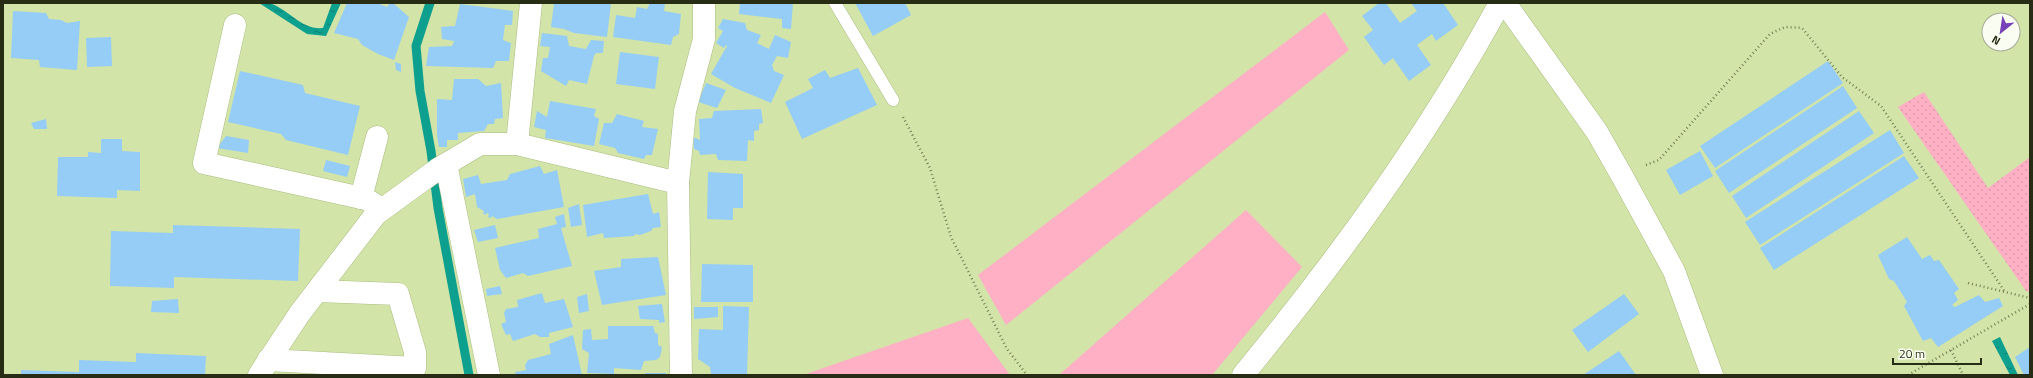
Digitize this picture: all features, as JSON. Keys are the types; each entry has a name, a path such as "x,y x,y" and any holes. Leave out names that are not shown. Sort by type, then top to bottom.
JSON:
{"street":[{"path":"517,144 531,3"},
{"path":"681,375 678,183 685,111 704,39 704,3"},
{"path":"1242,375 1364,219 1427,128 1500,3"},
{"path":"1505,3 1597,132 1621,175 1674,271 1712,375"},
{"path":"235,25 204,163 361,198 382,209"},
{"path":"361,198 376,137"},
{"path":"264,368 317,291 376,214 446,164 480,144 517,144 678,183"},
{"path":"446,164 489,375"},
{"path":"264,368 416,368 415,352 398,294 317,291"}],"lane":[{"path":"835,3 893,100"}],"path":[{"path":"1621,175 1659,160 1770,34 1785,27 1802,28 1842,77 1881,106 2006,292"},
{"path":"893,100 930,168 951,237 1007,349 1027,375"},
{"path":"1968,284 2030,298"},
{"path":"1908,375 2030,304"},
{"path":"1951,350 1963,375"}],"shaded area":[{"path":"1325,12 1349,50 1006,325 978,275"},
{"path":"1924,92 1988,188 2030,157 2030,292 2026,291 1898,107"},
{"path":"1246,210 1302,267 1212,375 1059,375"},
{"path":"968,318 1010,375 803,375"}],"water":[{"path":"259,3 270,3 302,23 316,28 323,28 332,3 341,3 326,36 307,34"},
{"path":"2000,337 2018,375 2010,375 1992,341"}],"building":[{"path":"347,3 377,3 387,7 390,3 393,3 409,17 394,60 378,54 362,45 358,39 334,33"},
{"path":"554,3 611,3 607,37 574,33 564,29 551,27"},
{"path":"650,3 665,3 664,11 681,14 679,34 673,37 671,45 613,37 616,15 635,18 637,7 647,9"},
{"path":"740,3 793,3 791,29 782,28 782,19 739,14"},
{"path":"855,3 905,3 911,15 873,36"},
{"path":"1379,3 1386,3 1400,23 1417,11 1411,3 1443,3 1458,25 1436,41 1432,34 1417,45 1431,65 1409,81 1393,58 1384,65 1364,37 1373,30 1362,16"},
{"path":"460,4 513,11 512,25 505,25 503,40 511,43 509,61 496,61 493,68 426,66 429,47 452,46 454,41 442,39 441,27 455,26"},
{"path":"13,11 46,13 49,19 61,20 67,23 80,21 77,70 40,67 39,60 11,58"},
{"path":"723,19 745,23 747,30 761,35 757,43 769,49 775,35 791,42 788,58 777,56 772,65 774,71 784,75 771,103 735,88 711,74 727,46 726,45 724,48 716,43 723,31 718,28"},
{"path":"542,33 567,36 569,46 586,49 591,40 604,41 603,53 596,53 594,56 587,84 569,80 566,86 541,71 543,58 548,58 550,47 540,46"},
{"path":"111,37 112,66 87,67 86,38"},
{"path":"620,52 659,57 655,89 616,84"},
{"path":"1828,61 1843,83 1715,168 1700,146"},
{"path":"395,62 401,64 401,72 396,70"},
{"path":"858,68 877,105 802,139 785,102 813,88 808,79 825,70 830,78"},
{"path":"240,71 303,85 305,93 360,106 348,155 286,140 281,134 228,122"},
{"path":"454,79 478,79 486,86 501,83 503,118 495,119 494,124 488,124 484,131 458,133 458,140 447,140 447,147 439,147 437,135 437,99 452,100"},
{"path":"706,83 726,90 717,108 698,102"},
{"path":"1843,86 1857,108 1729,193 1715,171"},
{"path":"550,101 596,109 594,116 599,119 594,146 545,138 546,130 534,127 537,111 547,117"},
{"path":"761,109 763,123 759,124 759,130 754,131 754,141 748,140 747,161 718,160 716,154 700,155 699,151 694,149 693,137 700,140 699,119 712,118 714,111"},
{"path":"1859,111 1874,133 1746,218 1732,196"},
{"path":"617,114 644,121 642,127 658,129 652,155 646,155 644,159 618,153 615,148 599,144 604,123 612,123"},
{"path":"46,119 47,129 34,129 31,123"},
{"path":"1890,130 1904,153 1760,245 1745,222"},
{"path":"226,136 249,140 248,153 217,148"},
{"path":"101,139 122,139 122,151 140,152 140,191 117,190 117,198 57,196 58,157 88,157 88,152 101,153"},
{"path":"1700,151 1713,176 1680,195 1666,170"},
{"path":"1904,156 1919,178 1774,270 1760,248"},
{"path":"326,160 350,166 347,177 323,171"},
{"path":"540,166 544,174 557,170 564,207 497,219 492,216 491,218 488,217 489,214 487,213 485,215 483,213 484,211 477,207 475,194 466,197 463,179 478,175 481,184 507,180 510,174"},
{"path":"708,172 743,174 743,208 733,208 733,220 707,219"},
{"path":"648,194 653,214 659,212 661,227 653,228 651,231 640,235 635,234 634,236 604,238 603,233 587,237 583,205"},
{"path":"579,204 582,225 571,227 568,208"},
{"path":"564,214 566,227 561,228 572,266 528,276 523,273 506,278 500,270 495,248 539,238 538,229 557,224 555,217"},
{"path":"173,225 300,229 298,281 174,277 174,288 110,286 111,231 173,233"},
{"path":"495,225 498,238 478,242 474,230"},
{"path":"1907,237 1922,259 1930,255 1934,261 1939,260 1959,289 1954,293 1958,300 1952,305 1955,307 1979,295 1985,302 1999,298 2003,306 1938,347 1931,338 1923,341 1904,306 1907,302 1894,281 1889,279 1878,255"},
{"path":"658,257 666,295 602,305 594,271 621,267 621,259"},
{"path":"702,264 753,265 753,302 701,302"},
{"path":"500,286 502,294 487,296 486,289"},
{"path":"542,293 545,303 564,299 573,327 549,333 549,337 540,337 535,334 513,341 510,334 506,335 501,324 506,322 504,313 506,309 518,307 517,300"},
{"path":"587,294 589,311 579,313 577,297"},
{"path":"1624,294 1639,314 1588,352 1572,330"},
{"path":"178,299 179,313 151,312 152,301"},
{"path":"662,304 665,322 659,323 659,320 640,319 638,306"},
{"path":"723,306 749,307 747,375 711,374 710,367 698,359 699,329 723,330"},
{"path":"694,307 718,307 718,317 694,319"},
{"path":"608,326 653,326 655,333 658,334 658,345 662,347 660,357 656,360 644,361 641,370 614,368 614,374 587,373 589,353 582,349 583,330 591,329 592,340 608,339"},
{"path":"573,335 582,375 516,375 515,372 526,370 525,365 528,360 551,354 549,344"},
{"path":"2030,347 2030,375 2024,375 2015,357"},
{"path":"1619,351 1636,375 1583,375"},
{"path":"136,353 206,356 205,375 21,375 21,370 79,372 79,360 136,362"},
{"path":"645,373 666,373 666,375 645,375"}],"waterway":[{"path":"430,3 416,46 420,91 431,151 438,208 469,375"}]}
